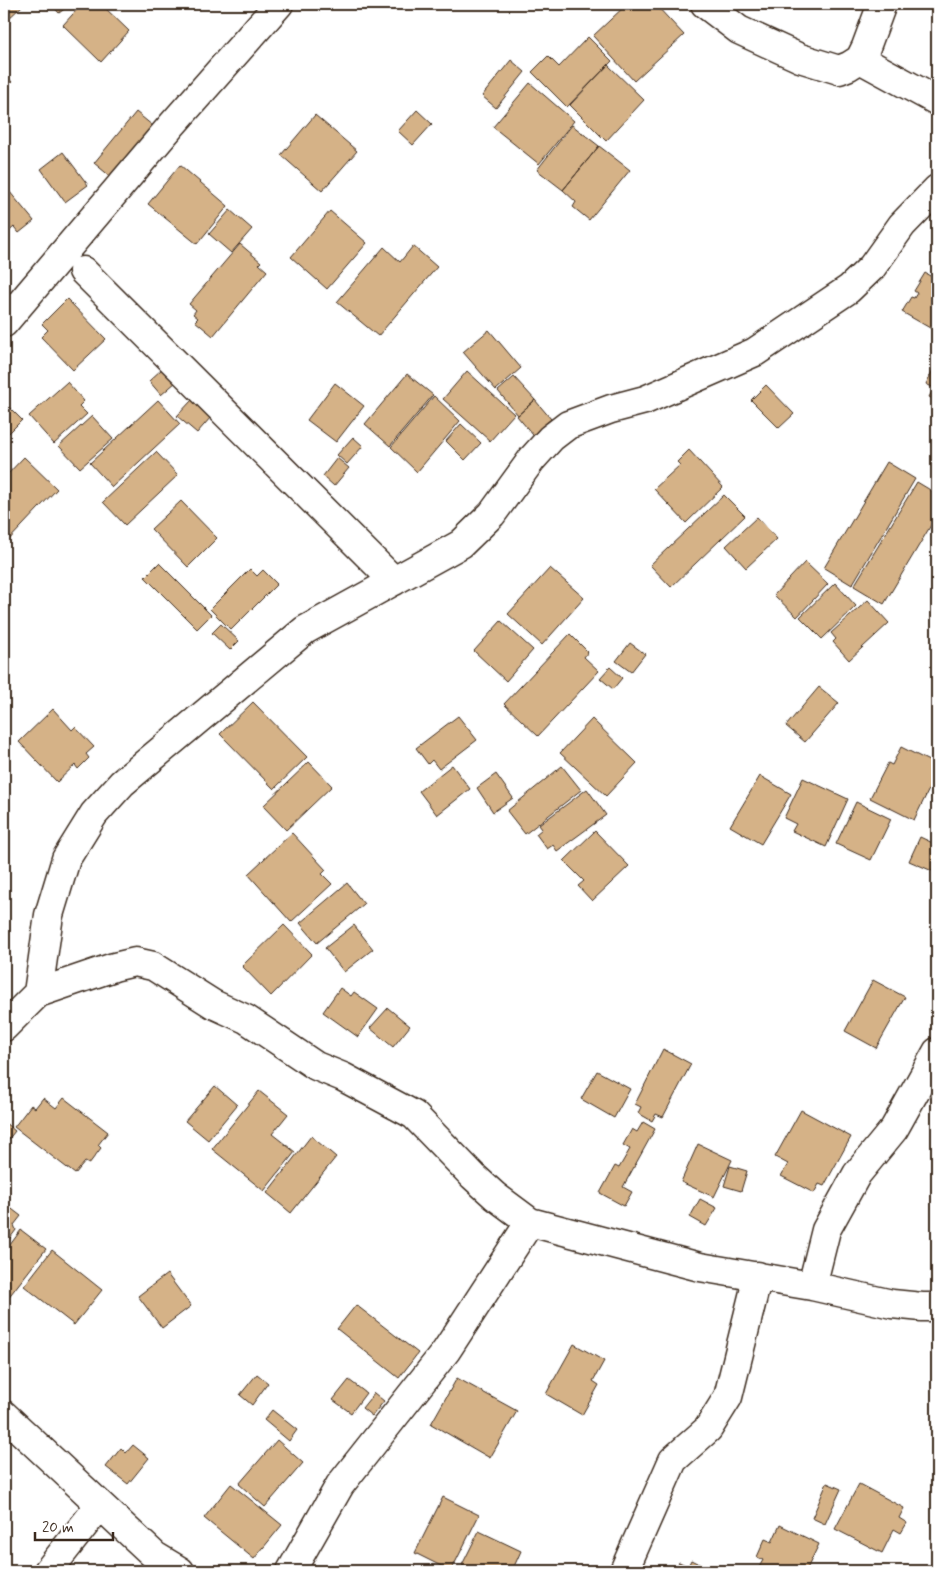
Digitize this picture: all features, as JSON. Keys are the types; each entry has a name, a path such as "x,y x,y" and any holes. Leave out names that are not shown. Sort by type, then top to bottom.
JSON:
{"street":[{"path":"4,323 171,126 279,4"},
{"path":"706,4 739,30 800,58 839,70 860,59 882,4"},
{"path":"860,59 937,101"},
{"path":"38,993 48,915 66,860 94,814 122,783 305,630 461,544 492,514 538,452 551,438 568,425 611,409 645,400 755,352 849,289 872,267 902,225 937,189"},
{"path":"83,271 394,581"},
{"path":"4,1027 38,993 114,967 136,962 153,966 213,1004 246,1019 316,1066 343,1076 414,1115 495,1196 530,1222 700,1267 812,1286 892,1304 937,1307"},
{"path":"812,1286 826,1230 857,1174 894,1129 937,1052"},
{"path":"291,1571 340,1485 446,1350 530,1222"},
{"path":"624,1571 673,1460 708,1429 728,1397 758,1276"},
{"path":"4,1415 155,1556 180,1571"},
{"path":"48,1571 100,1504"}],"building":[{"path":"4,4 24,4 4,23"},
{"path":"51,4 71,4 59,13"},
{"path":"82,4 101,4 129,31 101,62 63,25"},
{"path":"627,4 655,4 684,35 634,81 593,36"},
{"path":"588,37 612,61 567,107 532,72 548,56 559,67"},
{"path":"511,60 525,72 496,108 482,96"},
{"path":"608,65 644,100 606,141 570,105"},
{"path":"4,73 12,82 4,89"},
{"path":"530,83 574,121 539,164 493,127"},
{"path":"417,110 432,124 413,145 398,131"},
{"path":"136,112 153,126 111,177 94,163"},
{"path":"315,115 357,151 322,191 281,155"},
{"path":"572,125 599,146 563,190 537,170"},
{"path":"599,146 630,170 589,220 573,207 576,202 563,190"},
{"path":"63,152 88,185 65,202 41,169"},
{"path":"180,165 228,206 197,244 148,204"},
{"path":"4,185 34,221 19,233 14,227 4,234"},
{"path":"230,210 252,229 231,253 209,234"},
{"path":"330,211 367,243 327,289 291,257"},
{"path":"240,244 261,262 259,264 267,271 213,336 195,321 198,318 193,314 196,310 189,304"},
{"path":"413,246 437,267 378,336 337,302 384,247 400,262"},
{"path":"925,273 937,280 937,332 902,312 911,297 914,298 917,293 914,291"},
{"path":"67,299 106,339 73,370 41,337 48,330 42,324"},
{"path":"489,330 521,368 496,390 463,352"},
{"path":"936,364 937,401 929,397 934,388 926,384"},
{"path":"163,368 176,382 161,395 149,381"},
{"path":"467,371 514,414 490,441 443,399"},
{"path":"407,374 433,395 390,446 365,424"},
{"path":"514,377 535,400 518,415 498,391"},
{"path":"67,382 84,401 79,406 87,414 54,444 29,416"},
{"path":"335,383 364,406 336,442 307,420"},
{"path":"766,385 794,414 779,428 751,400"},
{"path":"434,396 460,421 417,472 391,447"},
{"path":"158,400 180,424 112,487 90,463"},
{"path":"192,400 211,417 197,433 177,416"},
{"path":"535,400 551,419 533,435 517,416"},
{"path":"4,402 22,420 9,433 4,428"},
{"path":"92,416 113,439 80,468 59,446"},
{"path":"461,424 481,443 465,460 446,441"},
{"path":"353,437 363,446 347,464 337,455"},
{"path":"689,450 723,487 686,523 654,489 680,465 677,462"},
{"path":"156,452 178,475 125,525 103,502"},
{"path":"24,457 57,489 4,545 4,478"},
{"path":"337,458 349,468 334,486 323,476"},
{"path":"887,462 915,479 852,585 824,568"},
{"path":"917,482 937,494 937,515 884,604 854,586"},
{"path":"724,495 745,516 671,587 650,565"},
{"path":"181,501 217,538 188,567 151,529"},
{"path":"757,517 777,539 746,568 726,546"},
{"path":"805,562 828,584 797,617 774,595"},
{"path":"159,563 211,615 197,629 145,577"},
{"path":"550,568 584,598 542,645 508,614"},
{"path":"250,569 257,576 263,570 277,584 231,630 210,609"},
{"path":"835,583 856,606 822,639 800,617"},
{"path":"868,600 889,623 849,660 833,642 836,639 831,633"},
{"path":"501,621 533,650 506,681 474,651"},
{"path":"221,624 239,641 230,650 212,633"},
{"path":"570,634 588,652 584,657 599,671 538,736 504,704"},
{"path":"630,643 645,654 631,672 616,661"},
{"path":"610,667 622,678 613,689 600,678"},
{"path":"819,687 839,703 805,742 786,726"},
{"path":"253,702 307,757 274,789 220,734"},
{"path":"53,709 72,730 75,727 94,747 86,754 89,758 78,769 75,765 57,782 19,742"},
{"path":"458,716 477,740 439,769 432,760 428,764 416,748"},
{"path":"592,719 637,763 606,796 560,753"},
{"path":"901,747 937,765 937,773 914,820 870,798 888,763 892,765"},
{"path":"309,762 332,786 286,830 263,806"},
{"path":"452,765 470,789 437,815 419,791"},
{"path":"562,766 581,790 525,834 507,811"},
{"path":"496,774 513,798 493,812 477,788"},
{"path":"760,776 791,794 761,844 730,826"},
{"path":"803,778 848,799 826,847 792,831 796,824 784,818"},
{"path":"587,789 606,815 557,851 553,845 547,849 536,834 542,829 539,825"},
{"path":"856,802 891,819 871,860 836,844"},
{"path":"595,831 629,866 592,901 578,886 584,881 564,861"},
{"path":"292,833 326,870 322,874 332,884 291,922 248,874"},
{"path":"920,837 937,845 937,873 909,861"},
{"path":"347,883 364,904 317,943 300,923"},
{"path":"284,925 312,954 271,996 242,966"},
{"path":"354,925 373,949 344,972 325,948"},
{"path":"873,980 905,997 876,1048 845,1031"},
{"path":"340,988 351,996 354,992 378,1009 358,1037 323,1012"},
{"path":"388,1008 410,1026 393,1047 370,1028"},
{"path":"663,1049 691,1064 663,1117 656,1114 652,1121 638,1113 641,1107 635,1104"},
{"path":"597,1071 630,1089 614,1118 581,1099"},
{"path":"215,1086 237,1105 208,1140 185,1121"},
{"path":"259,1091 288,1114 272,1134 295,1152 264,1191 212,1149"},
{"path":"43,1098 56,1108 64,1098 108,1132 98,1145 101,1148 89,1164 85,1162 75,1174 14,1127 31,1105 35,1108"},
{"path":"801,1110 851,1137 824,1186 819,1184 814,1193 781,1176 788,1164 775,1157"},
{"path":"4,1122 15,1131 4,1145"},
{"path":"643,1122 655,1129 623,1187 632,1192 624,1206 600,1193 615,1166 619,1168 630,1149 623,1145 632,1129 637,1132"},
{"path":"311,1136 336,1157 291,1213 267,1193"},
{"path":"698,1144 732,1160 714,1197 681,1182"},
{"path":"730,1166 747,1171 741,1191 724,1186"},
{"path":"700,1199 717,1208 706,1226 690,1217"},
{"path":"4,1203 21,1216 14,1225 16,1230 4,1246"},
{"path":"21,1230 46,1249 4,1303 4,1253"},
{"path":"52,1250 102,1290 74,1325 24,1286"},
{"path":"167,1274 191,1306 162,1328 138,1296"},
{"path":"356,1305 418,1353 399,1378 337,1329"},
{"path":"574,1344 604,1361 593,1381 599,1385 582,1415 546,1394"},
{"path":"257,1374 268,1383 252,1405 240,1395"},
{"path":"457,1378 517,1411 490,1458 431,1424"},
{"path":"349,1380 366,1393 351,1413 333,1400"},
{"path":"374,1393 384,1401 372,1416 362,1408"},
{"path":"272,1410 297,1430 289,1441 264,1420"},
{"path":"277,1440 303,1463 265,1507 239,1484"},
{"path":"133,1445 149,1458 128,1484 106,1467 121,1448 126,1453"},
{"path":"827,1483 841,1489 825,1524 812,1518"},
{"path":"231,1484 282,1525 254,1559 204,1518"},
{"path":"859,1484 904,1508 899,1518 907,1523 901,1533 894,1529 882,1553 835,1529"},
{"path":"443,1497 479,1515 451,1571 415,1553"},
{"path":"780,1525 819,1544 806,1571 757,1571 763,1560 757,1557 765,1539 772,1542"},
{"path":"479,1531 521,1551 512,1571 475,1571 462,1565"},
{"path":"691,1560 713,1571 675,1571 679,1562 688,1566"}]}
